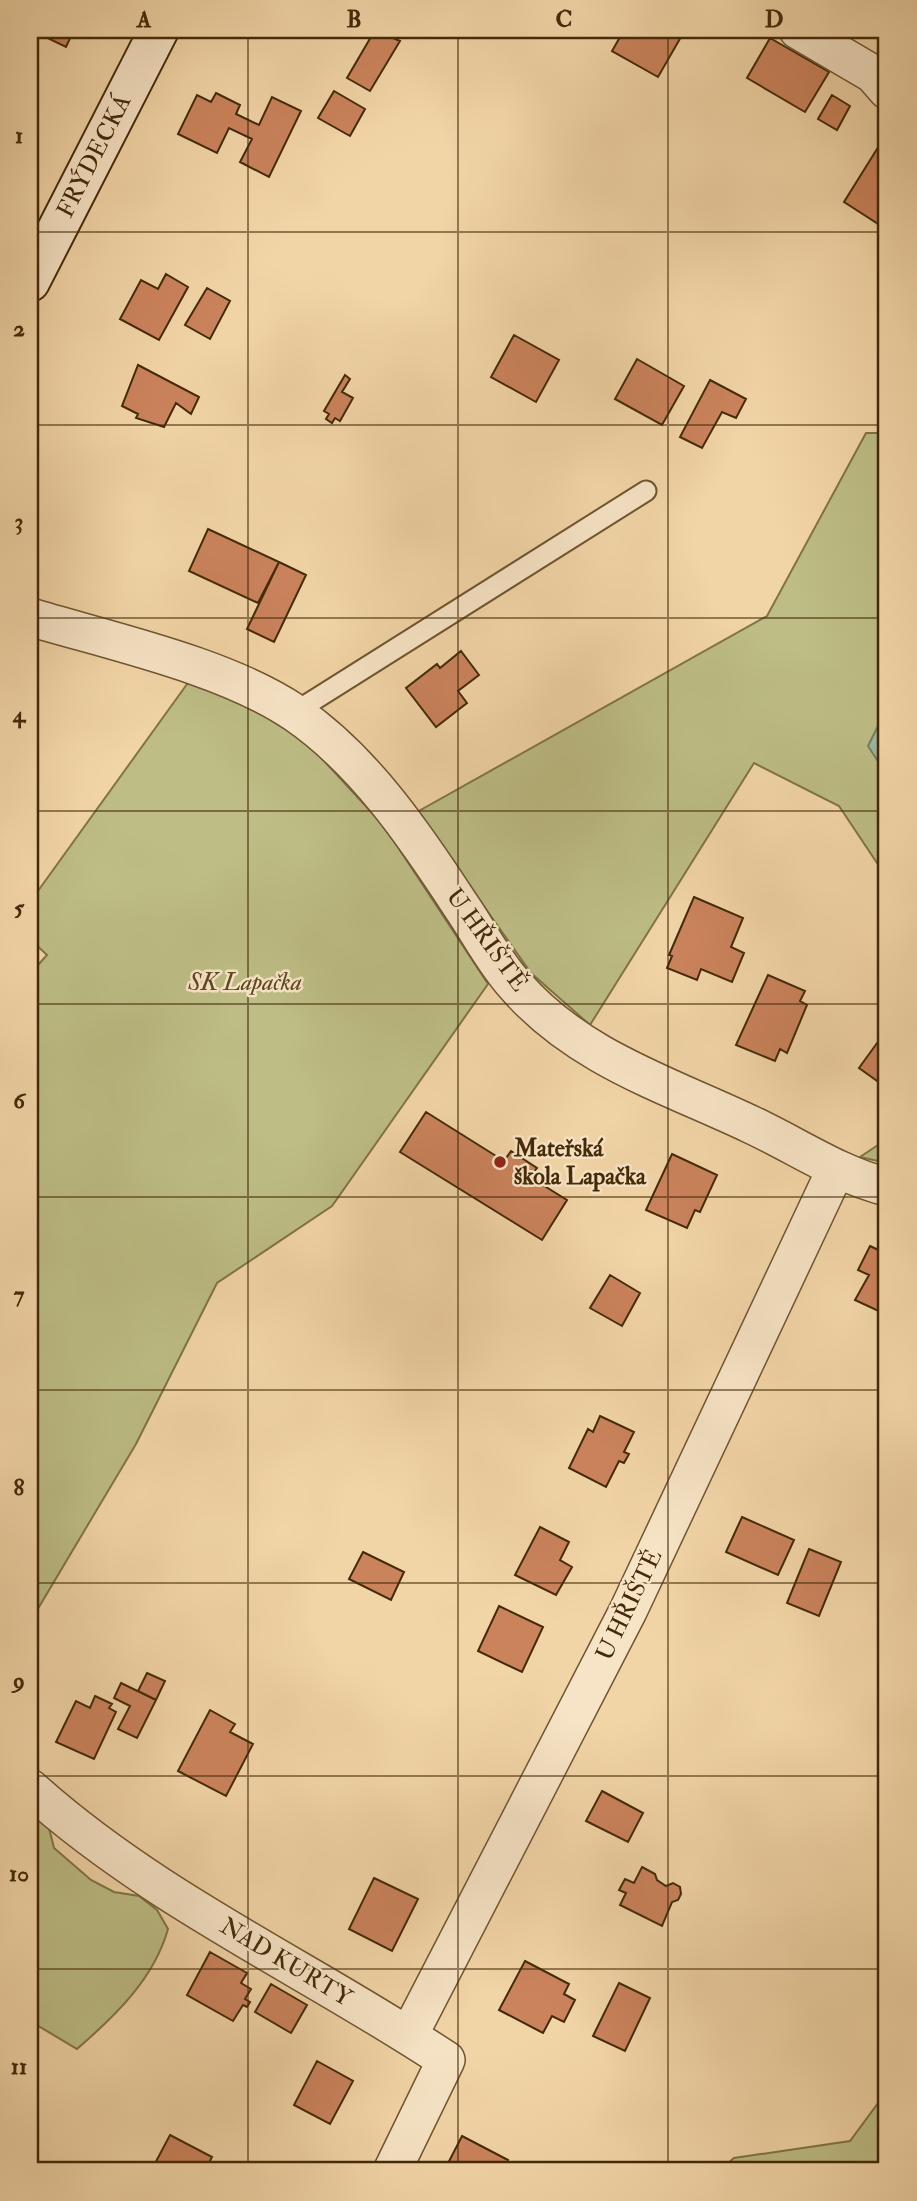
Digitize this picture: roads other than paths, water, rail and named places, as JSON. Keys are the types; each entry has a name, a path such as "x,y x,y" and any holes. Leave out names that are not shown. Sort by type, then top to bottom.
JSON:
{"main road":[{"name":"FRÝDECKÁ","path":"30,282 159,30"}],"street":[{"path":"798,30 873,74 887,90"},
{"name":"U HŘIŠTĚ","path":"30,617 170,659 241,685 295,712 340,751 382,796 431,861 515,986 546,1015 600,1056 627,1070 755,1126 836,1169 887,1187"},
{"name":"U HŘIŠTĚ","path":"409,2035 628,1611 836,1169"},
{"name":"NAD KURTY","path":"30,1788 65,1821 184,1900 446,2060 392,2171"}],"lane":[{"path":"295,712 646,491"}],"waterway":[{"path":"887,2120 887,2171"}],"place":[{"name":"Mateřská škola Lapačka","path":"500,1162"}],"park label":[{"name":"SK Lapačka","path":"245,982"}]}
